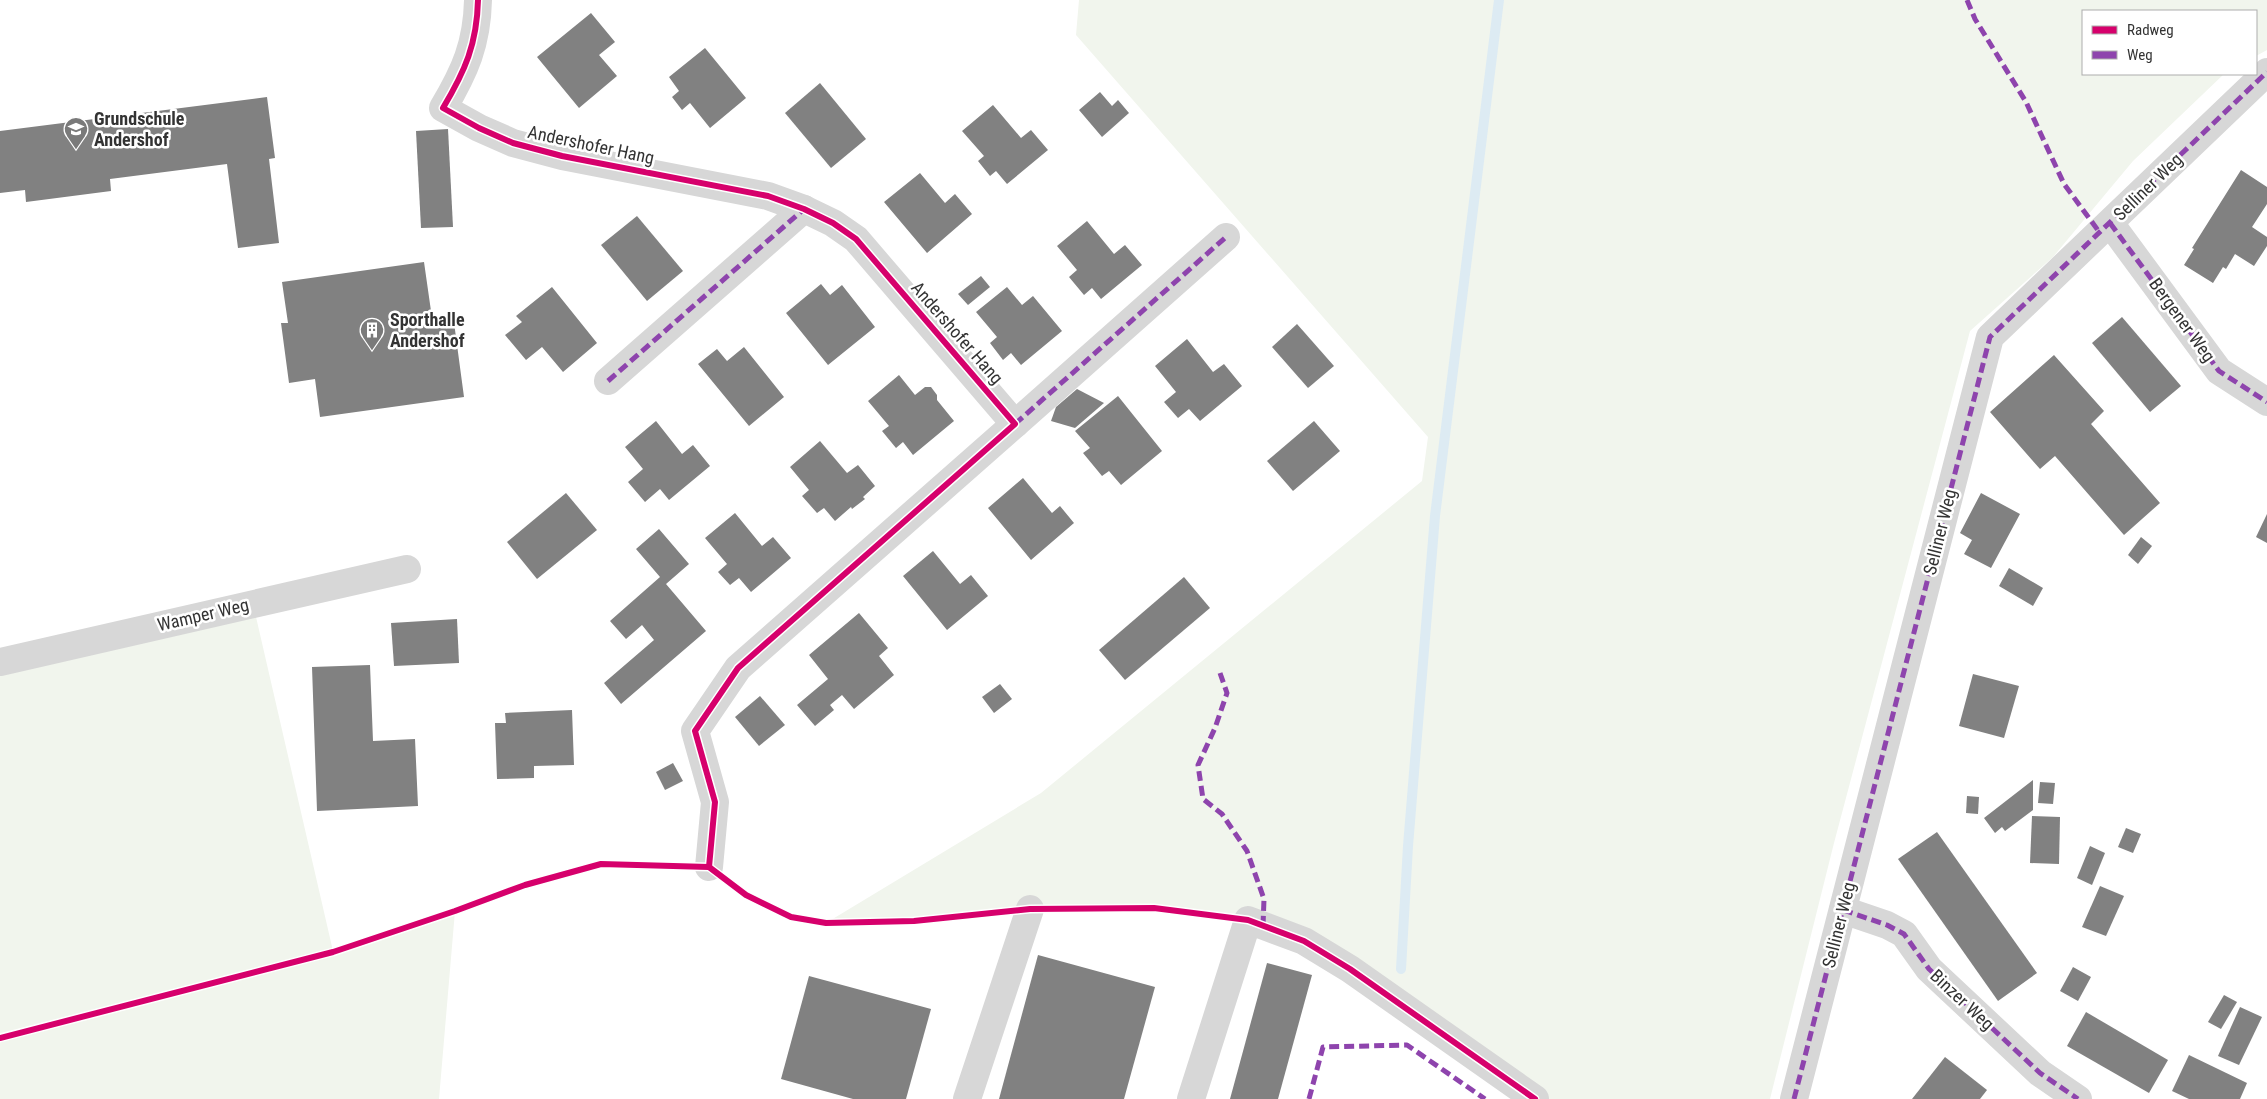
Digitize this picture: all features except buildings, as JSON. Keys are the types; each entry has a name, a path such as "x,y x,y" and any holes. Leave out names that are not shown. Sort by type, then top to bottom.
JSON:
{"street":[{"name":"Andershofer Hang","path":"478,0 471,54 458,82 442,108 479,128 513,143 562,156 768,196 804,209 833,223 856,239 1015,424"},
{"name":"Selliner Weg","path":"1794,1099 1990,338 2267,72"},
{"path":"608,381 804,209"},
{"name":"Bergener Weg","path":"2110,223 2219,371 2267,402"},
{"path":"709,867 715,802 695,730 738,668 1226,237"},
{"name":"Wamper Weg","path":"0,662 407,569"},
{"path":"966,1099 1030,909"},
{"name":"Binzer Weg","path":"1843,910 1886,925 1904,934 1929,969 2040,1073 2078,1099"},
{"path":"1191,1099 1248,920 1304,942 1350,969 1535,1099"}],"shaded area":[{"path":"1079,0 2267,0 2267,50 2257,55 2257,10 2082,10 2082,75 2223,75 2133,161 2053,257 1970,331 1834,843 1770,1099 1534,1099 1248,920 1154,908 1030,909 914,921 826,923 1041,793 1422,481 1428,437 1076,35"},
{"path":"253,604 333,951 455,911 439,1099 0,1099 0,662"}],"waterway":[{"path":"1401,969 1408,846 1435,516 1499,0"}],"marked path":[{"path":"1967,0 1975,19 2026,102 2064,184 2100,233"},
{"path":"1794,1099 1990,337 2267,72"},
{"path":"608,381 804,209"},
{"path":"2110,223 2219,371 2267,402"},
{"path":"1015,424 1226,237"},
{"path":"1220,673 1227,693 1215,728 1198,765 1203,799 1222,814 1247,851 1264,899 1263,926"},
{"path":"1843,910 1887,925 1904,934 1929,969 2040,1073 2078,1099"},
{"path":"1309,1099 1323,1047 1407,1045 1485,1099"}],"cycle path":[{"path":"478,0 475,30 468,57 458,82 443,108 479,128 513,143 562,156 768,196 804,209 833,223 856,239 1015,424 738,668 695,731 715,802 709,867"},
{"path":"0,1038 333,952 525,885 601,864 709,867 746,895 791,917 826,923 914,921 1030,909 1154,908 1248,920 1304,941 1350,969 1535,1099"}],"place":[{"name":"Grundschule Andershof","path":"76,150"},
{"name":"Sporthalle Andershof","path":"372,351"}]}
